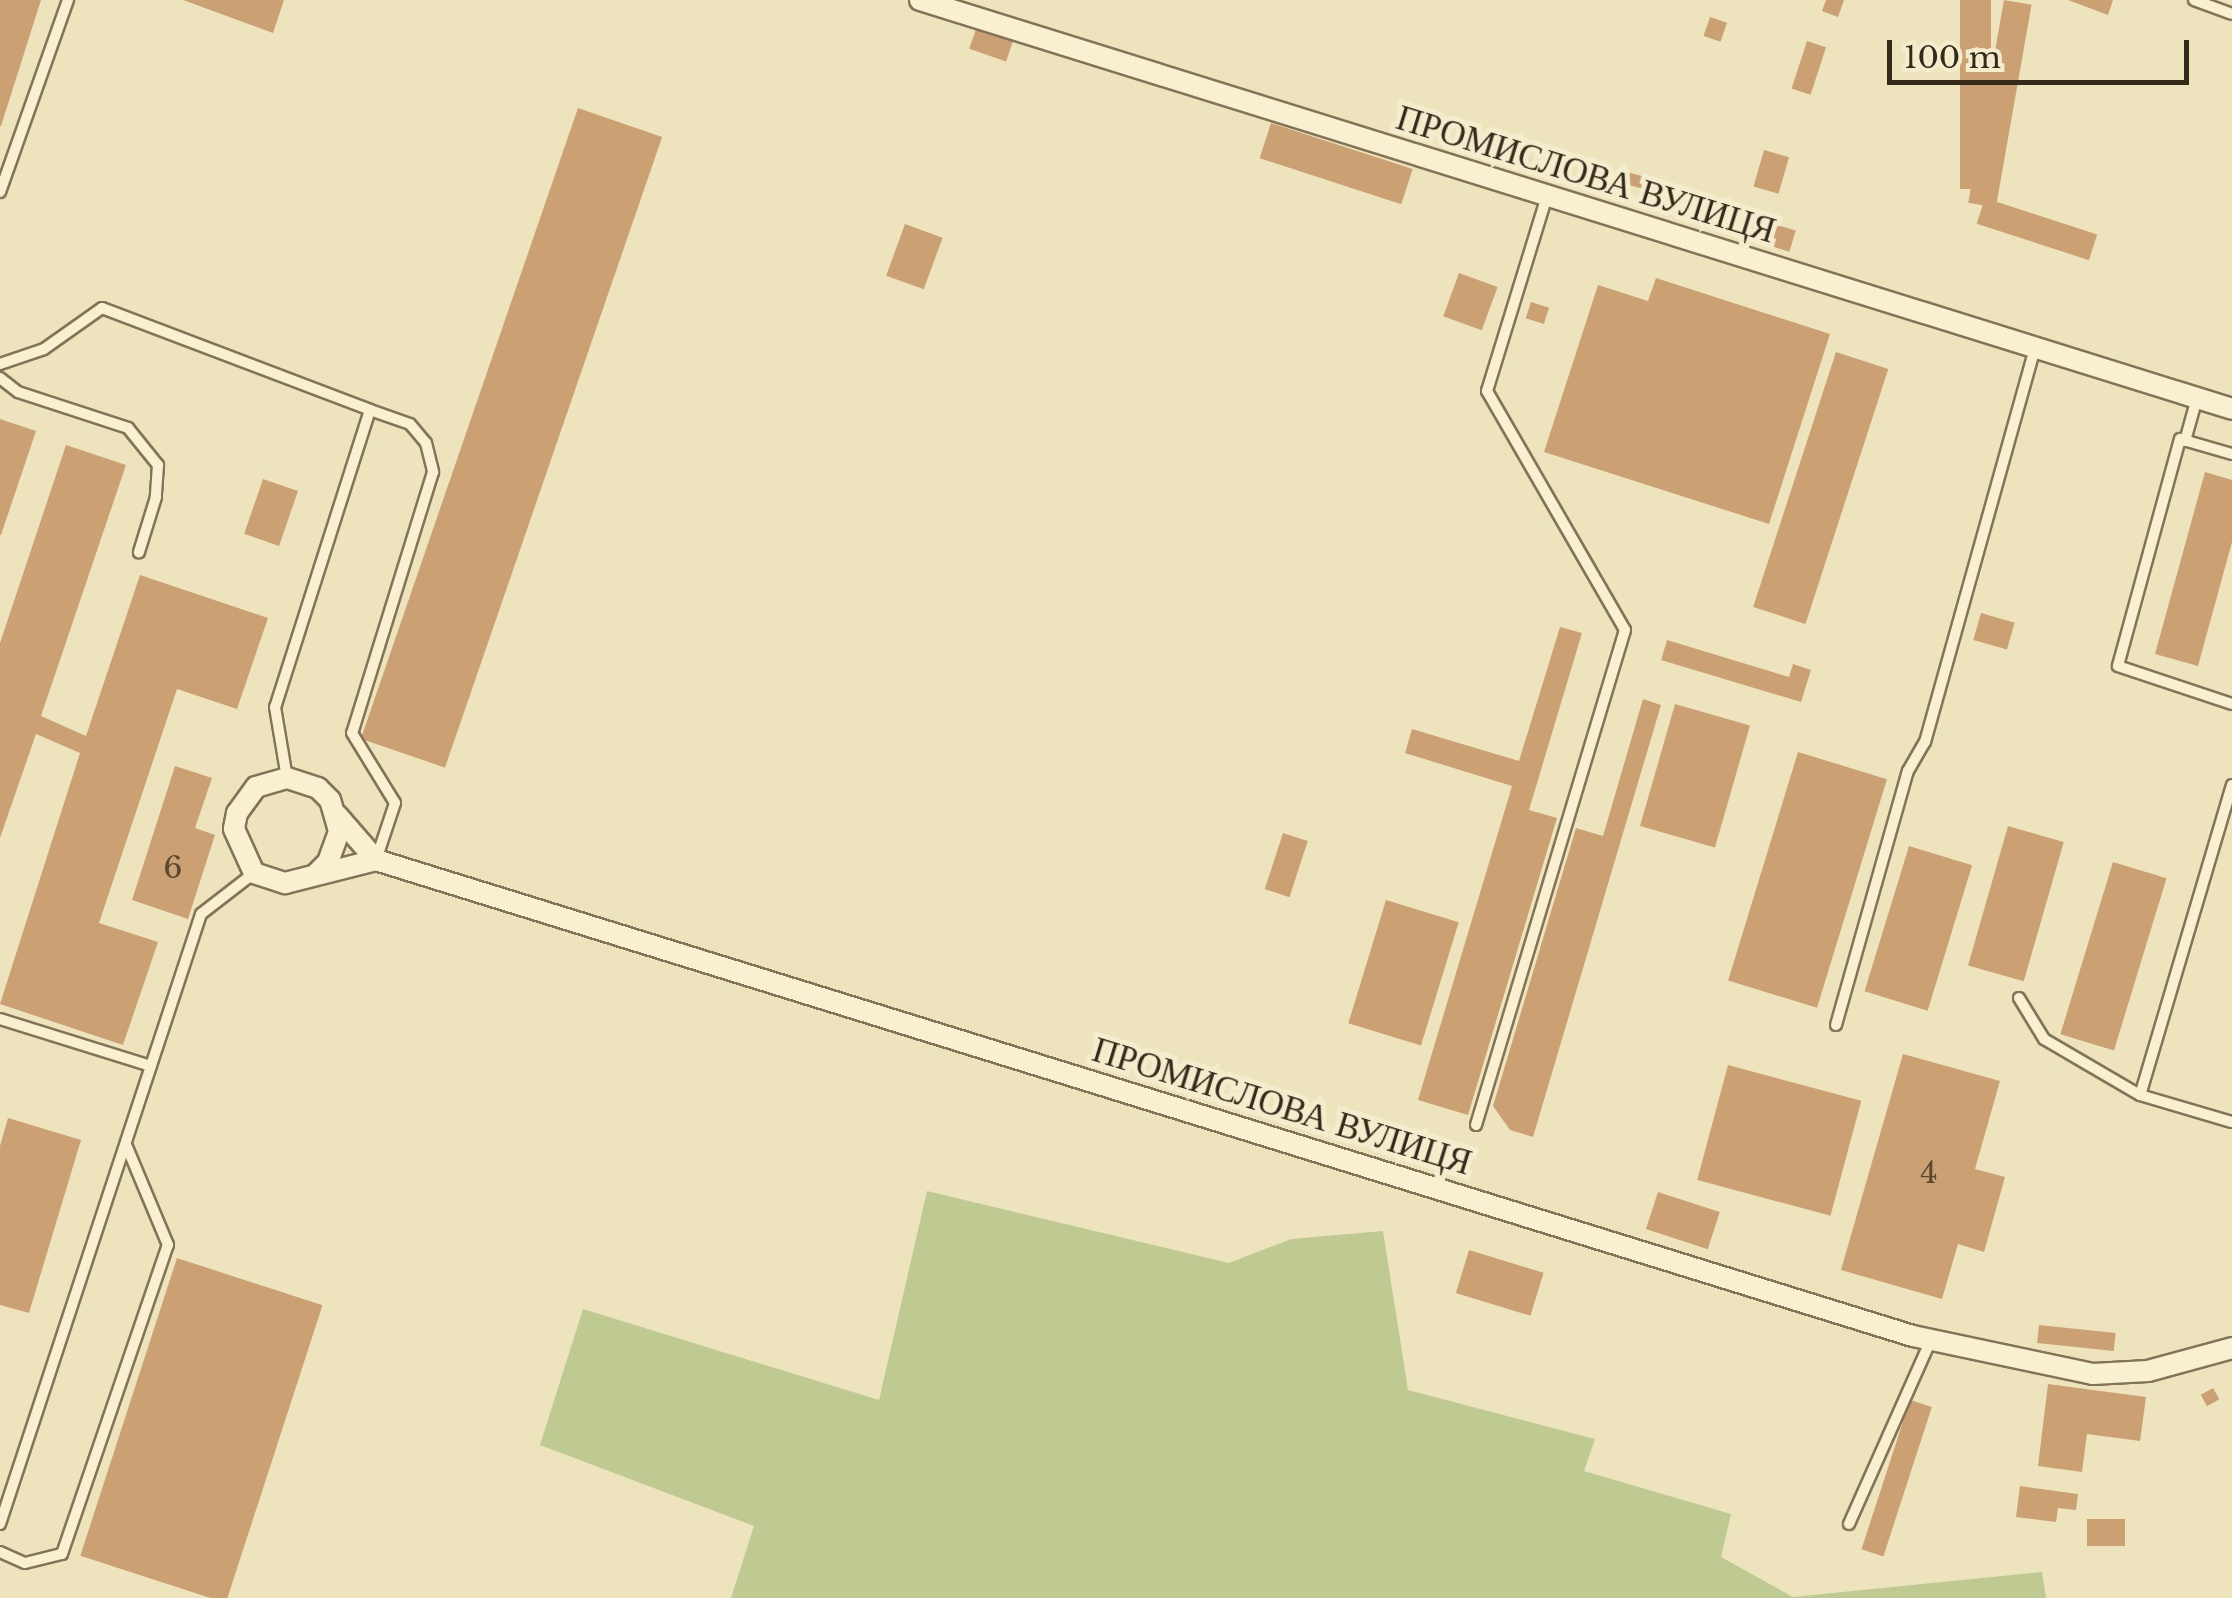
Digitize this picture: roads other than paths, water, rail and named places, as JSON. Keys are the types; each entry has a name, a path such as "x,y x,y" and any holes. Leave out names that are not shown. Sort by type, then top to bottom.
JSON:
{"street":[{"name":"ПРОМИСЛОВА ВУЛИЦЯ","path":"920,0 2232,409"},
{"path":"288,778 318,788 337,815 376,860 285,883 254,873 236,845 237,813 256,787 288,778"},
{"path":"316,874 336,848 337,815"},
{"name":"ПРОМИСЛОВА ВУЛИЦЯ","path":"376,860 1930,1340 2093,1374 2148,1371 2232,1348"}],"lane":[{"path":"0,192 68,0"},
{"path":"2194,0 2232,14"},
{"path":"1476,1125 1625,630 1487,391 1547,196"},
{"path":"0,364 44,349 102,308 410,424 426,443 432,472 352,733 395,803 376,860"},
{"path":"1836,1024 1908,771 1925,742 2035,348"},
{"path":"0,378 18,392 128,428 158,466 139,552"},
{"path":"2186,440 2197,398"},
{"path":"288,778 275,706 370,410"},
{"path":"2232,454 2180,439 2118,666 2232,704"},
{"path":"2140,1095 2232,786"},
{"path":"0,1524 201,914 254,873"},
{"path":"2019,998 2044,1039 2140,1095 2232,1122"},
{"path":"0,1019 151,1066"},
{"path":"0,1552 25,1563 62,1554 168,1245 126,1146"},
{"path":"1849,1524 1930,1340"}]}
